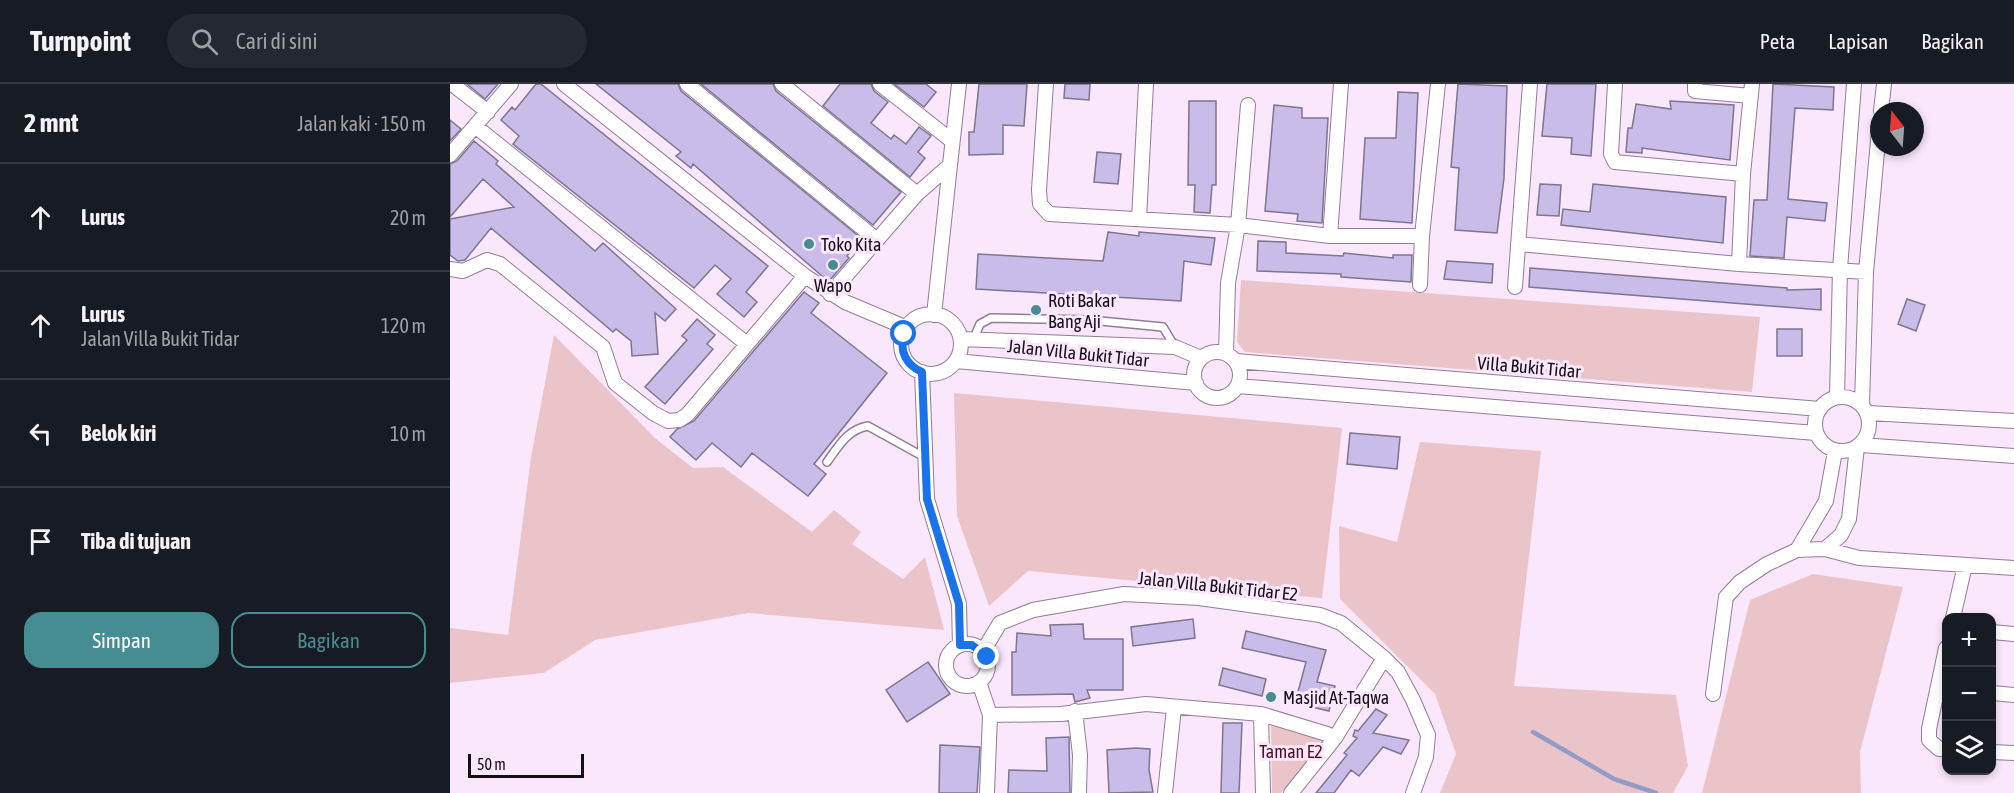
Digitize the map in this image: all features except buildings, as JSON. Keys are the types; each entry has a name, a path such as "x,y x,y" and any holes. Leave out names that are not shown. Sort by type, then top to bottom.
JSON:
{"street":[{"path":"452,84 488,112"},
{"path":"450,155 511,84"},
{"path":"564,84 830,294 873,316 907,328"},
{"path":"687,84 877,240"},
{"path":"782,84 917,194"},
{"path":"880,84 952,141"},
{"path":"934,315 959,84"},
{"path":"1046,84 1040,204 1049,214 1238,225 1330,236 1422,236"},
{"path":"1139,219 1146,84"},
{"path":"1330,236 1341,84"},
{"path":"1420,285 1422,236 1438,84"},
{"path":"1515,287 1530,84"},
{"path":"1615,84 1611,154 1615,162 1743,174"},
{"path":"1695,84 1695,92 1751,90 1743,174 1739,264"},
{"path":"1837,397 1840,269 1854,84"},
{"path":"1882,102 1884,84"},
{"path":"1231,357 1213,352 1201,358 1195,370 1196,383 1205,394 1220,398 1233,392 1238,386 1241,373 1231,357 1228,283 1238,225 1248,105"},
{"path":"475,126 747,344"},
{"path":"1825,549 1841,535 1849,519 1859,446 1869,431 1865,409 1866,272 1877,156"},
{"path":"830,294 917,194 950,165"},
{"path":"1518,244 1739,264 1866,272"},
{"path":"450,269 463,271 487,260 500,264 603,347 615,383 653,413 669,421 679,420 687,415 806,276"},
{"path":"934,315 950,321 967,339 956,361 939,373 922,372 909,364 903,352 903,338 907,328 919,317 934,315"},
{"name":"Jalan Villa Bukit Tidar","path":"967,339 1175,347 1201,358"},
{"name":"Villa Bukit Tidar","path":"1231,357 1820,409"},
{"name":"Jalan Villa Bukit Tidar","path":"956,361 1196,383"},
{"path":"922,372 927,499 960,611 946,664 950,677 960,685 979,682 987,671 987,657 983,651 972,645 952,648"},
{"path":"1238,386 1816,433"},
{"path":"2014,421 1865,409 1850,398 1837,397 1828,401 1820,409 1815,419 1816,433 1824,444 1835,451 1846,452 1859,446 2014,456"},
{"path":"1797,550 1826,501 1835,451"},
{"path":"1805,535 1825,549"},
{"path":"1713,694 1726,597 1740,582 1758,570 1797,550 1825,549 1859,558 2014,568"},
{"path":"1954,613 1965,565"},
{"name":"Jalan Villa Bukit Tidar E2","path":"983,651 1000,623 1033,610 1124,594 1199,598 1320,615 1341,623 1398,672 1428,735 1426,757 1413,793"},
{"path":"1996,632 2014,634"},
{"path":"1291,793 1335,738 1384,658"},
{"path":"979,682 990,715 987,793"},
{"path":"1942,690 1929,729 1929,740 1942,749"},
{"path":"1996,693 2014,695"},
{"path":"990,715 1053,715 1146,704 1261,714 1335,738"},
{"path":"1165,793 1174,708"},
{"path":"1075,711 1079,738 1079,793"},
{"path":"1261,714 1263,793"},
{"path":"1996,752 2014,753"}],"lane":[{"path":"967,339 980,324 991,318 1090,320 1163,327 1175,347"},
{"path":"827,462 846,436 856,429 868,426 927,458"}],"green space":[{"path":"1241,280 1760,317 1752,392 1245,352 1237,342"},
{"path":"554,335 655,438 693,468 723,467 812,532 834,510 861,532 852,544 903,579 925,557 944,630 749,613 595,640 544,673 450,683 450,628 508,635 531,457"},
{"path":"954,393 1342,428 1322,598 1028,571 989,606 957,516"},
{"path":"1420,442 1541,451 1514,686 1676,695 1688,766 1673,793 1440,793 1456,754 1435,694 1340,599 1339,526 1397,542"},
{"path":"1813,574 1903,587 1860,752 1861,793 1702,793 1750,600"},
{"name":"Taman E2","path":"1271,724 1324,741 1281,793 1272,793"}],"waterway":[{"path":"1533,732 1614,779 1656,793"}],"place":[{"name":"Toko Kita","path":"809,244"},
{"name":"Wapo","path":"833,265"},
{"name":"Roti Bakar Bang Aji","path":"1036,310"},
{"name":"Masjid At-Taqwa","path":"1271,697"}],"route":[{"path":"904,334 902,343 904,356 909,364 922,372 927,499 959,604 960,645 978,647 987,657"}]}
